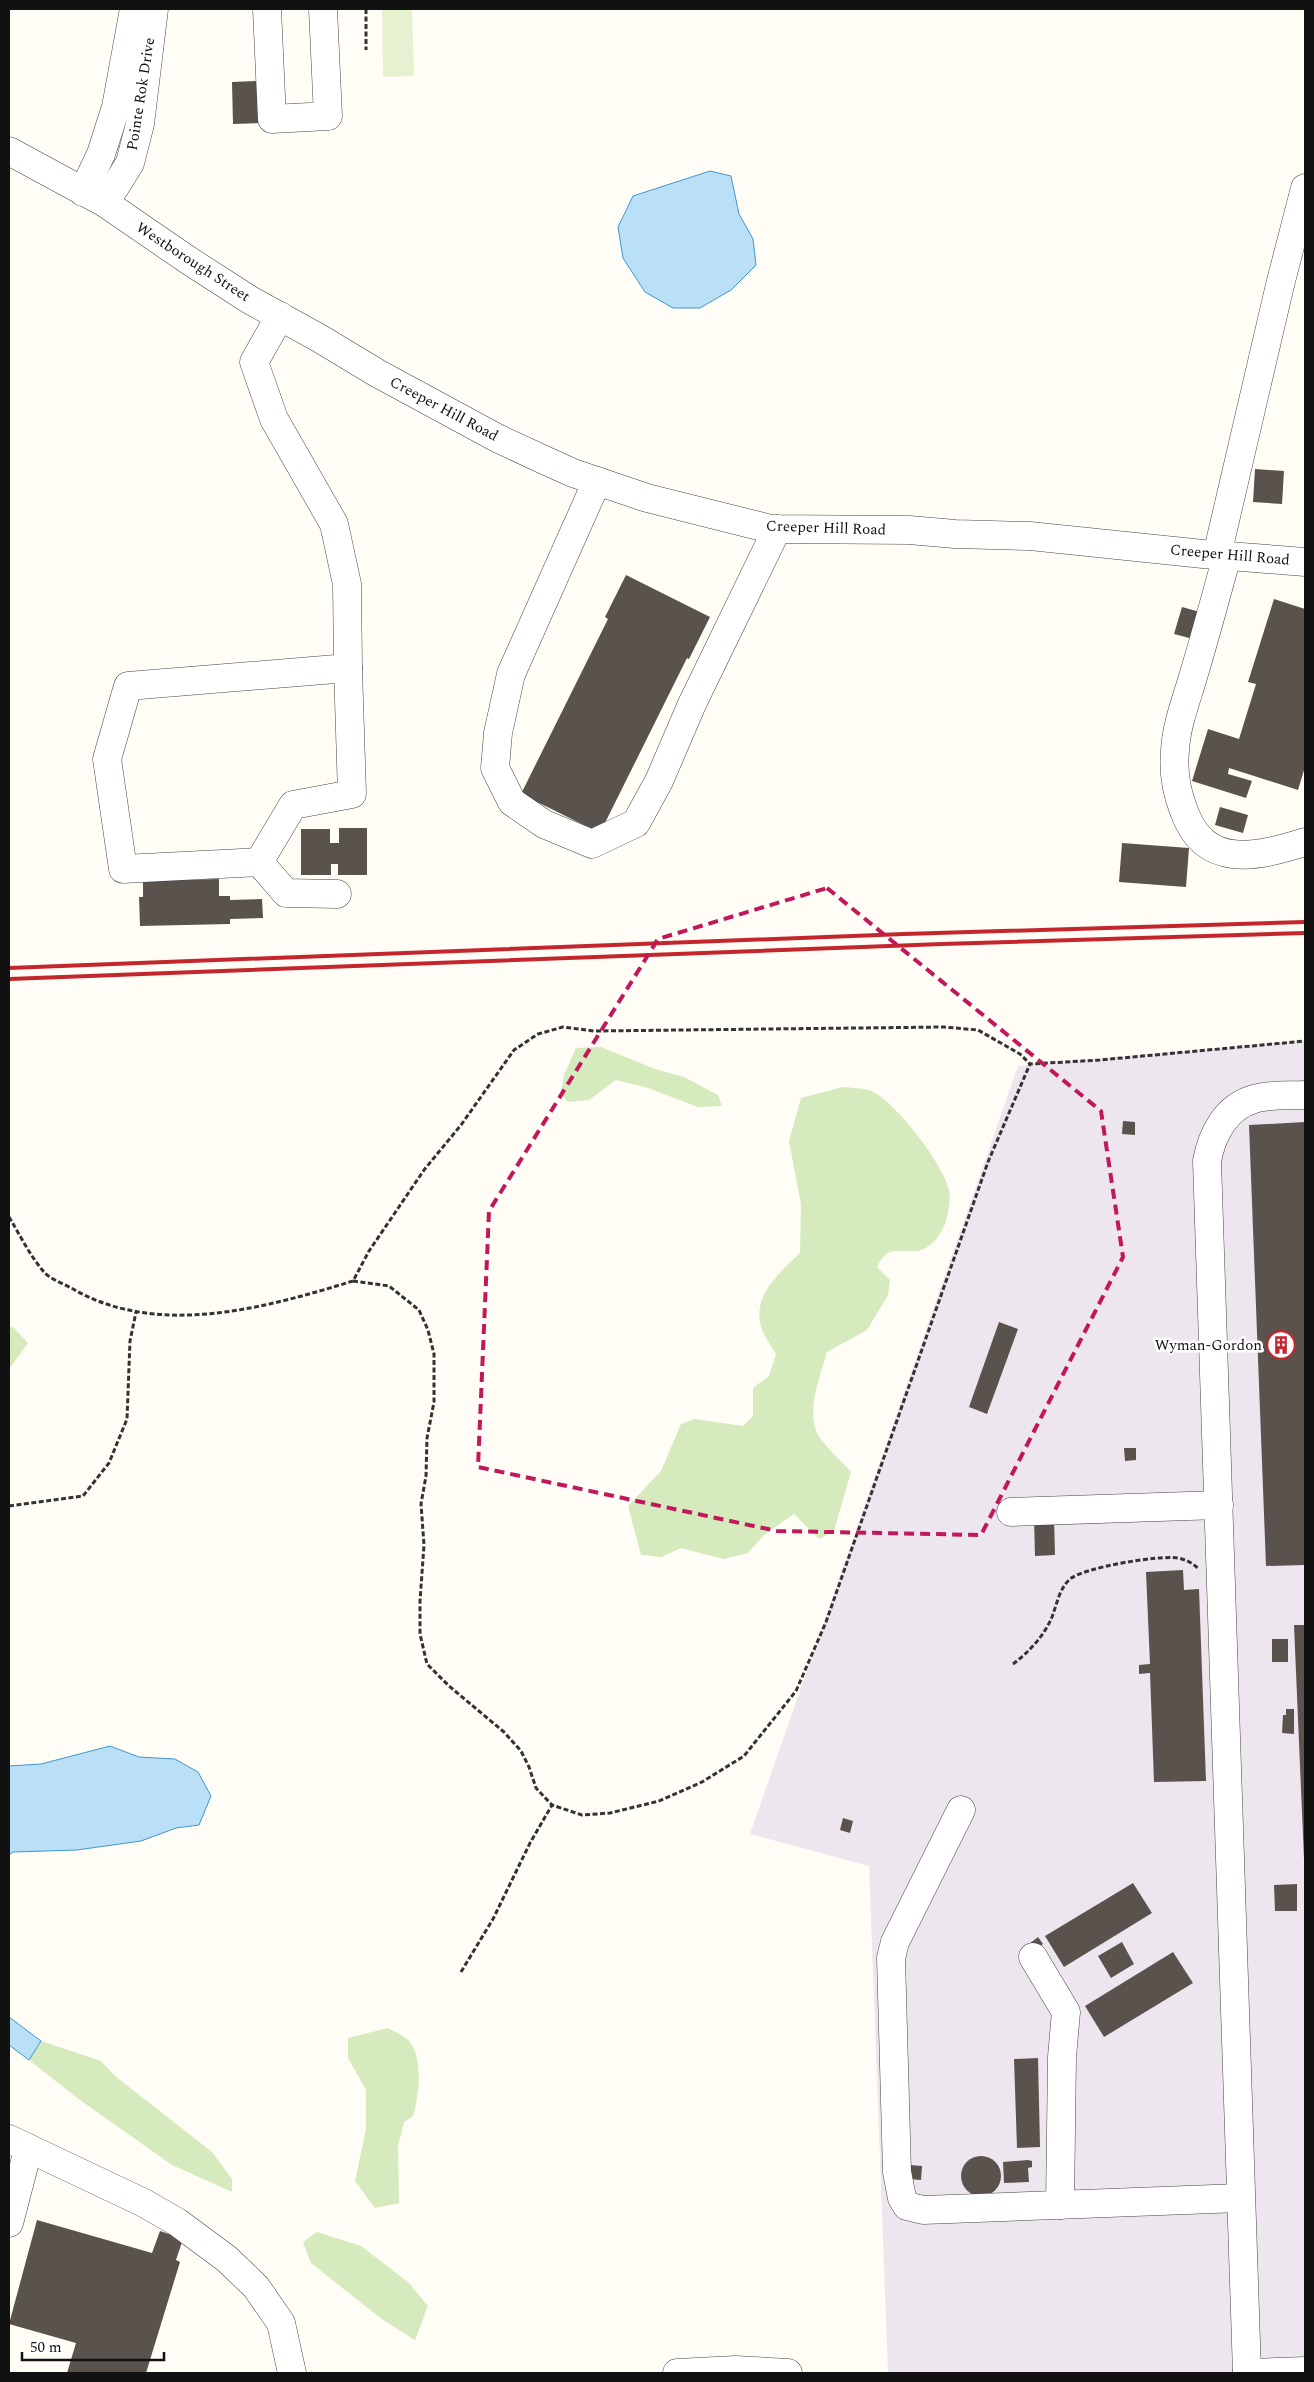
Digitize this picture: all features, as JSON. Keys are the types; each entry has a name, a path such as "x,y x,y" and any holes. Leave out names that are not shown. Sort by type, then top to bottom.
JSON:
{"street":[{"name":"Pointe Rok Drive","path":"94,197 101,154 116,107 134,9"},
{"name":"Pointe Rok Drive","path":"94,197 130,163 140,124 154,9"},
{"path":"268,9 272,119 328,116 322,9"},
{"name":"Westborough Street","path":"9,151 94,197 188,260 377,373"},
{"path":"1305,188 1280,285 1222,555 1176,741 1174,770 1178,794 1187,820 1199,839 1214,850 1236,855 1270,853 1305,842"},
{"path":"259,862 293,805 352,794 347,584 334,524 274,419 254,362 280,316"},
{"name":"Creeper Hill Road","path":"377,373 497,438 573,473 646,498 723,518 777,529 908,530 955,534 1030,536 1305,562"},
{"path":"597,481 511,674 498,733 496,768 512,802 544,824 592,844 636,823 660,781 692,704 777,529"},
{"path":"259,862 123,869 107,759 128,686 348,668"},
{"path":"259,862 286,893 338,894"},
{"path":"1305,1095 1256,1098 1244,1103 1217,1128 1207,1161 1247,2373 1305,2371"},
{"path":"1011,1512 1219,1505"},
{"path":"961,1810 899,1934 891,1958 898,2172 902,2198 907,2206 924,2210 1240,2198"},
{"path":"1033,1956 1066,2012 1062,2057 1060,2205"},
{"path":"9,2223 18,2144 144,2203 176,2222 227,2259 256,2287 281,2323 292,2373"},
{"path":"676,2373 736,2370 788,2373"}],"path":[{"path":"366,9 366,50"},
{"path":"353,1281 370,1251 424,1170 461,1125 514,1050 538,1034 564,1027 594,1031 944,1027 978,1030 1020,1054 1030,1064 1100,1060 1305,1041"},
{"path":"9,1217 44,1273 93,1301 115,1308 162,1315 202,1315 303,1296 353,1281 389,1286 419,1310 428,1330 434,1354 434,1402 427,1438 426,1476 421,1504 424,1544 420,1634 427,1664 515,1744 529,1767 536,1788 552,1806 582,1816 610,1812 659,1801 702,1782 744,1756 796,1691 826,1622 988,1162 1030,1064"},
{"path":"9,1506 83,1496 108,1463 127,1419 130,1341 136,1312"},
{"path":"1013,1664 1028,1653 1041,1635 1052,1618 1058,1596 1070,1579 1089,1570 1149,1558 1176,1558 1189,1562 1221,1586"},
{"path":"461,1972 493,1919 530,1843 552,1806"}],"highlighted area":[{"path":"827,888 1101,1111 1123,1257 981,1535 777,1531 478,1467 489,1211 658,939"}],"shaded area":[{"name":"Wyman-Gordon","path":"1305,1040 1305,2373 888,2373 869,1866 750,1834 1018,1066"}],"green space":[{"path":"382,9 412,9 414,76 383,77"},
{"path":"601,1047 655,1069 684,1077 718,1095 722,1106 698,1107 648,1088 616,1080 589,1100 568,1102 561,1094 564,1075 576,1048"},
{"path":"843,1087 869,1090 879,1096 904,1119 938,1165 945,1179 950,1197 944,1226 939,1236 931,1244 921,1250 893,1251 885,1255 881,1260 877,1267 890,1280 888,1295 867,1330 827,1352 817,1384 813,1407 815,1428 820,1438 851,1472 834,1531 819,1539 794,1514 765,1534 748,1553 723,1559 681,1548 661,1557 641,1555 628,1506 661,1471 681,1424 695,1419 743,1426 753,1416 753,1388 769,1376 776,1354 761,1326 761,1301 771,1283 800,1253 801,1204 789,1141 801,1098"},
{"path":"9,1326 14,1328 28,1343 9,1369"},
{"path":"388,2028 406,2038 413,2047 419,2076 413,2116 404,2122 398,2146 399,2203 375,2208 355,2181 366,2129 366,2090 348,2058 348,2038"},
{"path":"41,2041 101,2061 115,2076 212,2152 232,2179 232,2192 172,2165 80,2100 29,2060"},
{"path":"317,2232 361,2246 409,2283 428,2306 415,2340 383,2320 311,2263 303,2242"}],"water":[{"path":"710,171 731,176 739,214 753,239 756,265 731,290 700,308 673,308 645,292 623,258 618,227 633,196"},
{"path":"110,1746 139,1757 175,1759 198,1772 211,1796 199,1825 176,1828 141,1841 77,1850 13,1852 9,1855 9,1766 41,1764"},
{"path":"9,2017 41,2041 29,2060 9,2045"}],"building":[{"path":"259,81 260,123 233,124 232,82"},
{"path":"1255,469 1284,471 1282,504 1253,502"},
{"path":"626,575 710,617 689,659 687,658 600,833 521,794 608,619 605,617"},
{"path":"1274,599 1305,609 1305,767 1298,790 1229,768 1228,774 1252,781 1246,798 1192,781 1208,729 1239,739 1256,684 1248,682"},
{"path":"1182,607 1200,612 1193,639 1174,634"},
{"path":"1220,807 1248,815 1243,833 1215,825"},
{"path":"339,828 367,828 367,875 338,875 338,864 331,864 331,875 301,875 301,829 330,829 330,843 339,843"},
{"path":"1122,843 1189,848 1186,887 1119,882"},
{"path":"219,879 219,896 230,896 230,900 262,899 263,918 230,919 230,924 140,926 139,897 143,897 143,881"},
{"path":"1123,1121 1135,1122 1135,1135 1122,1134"},
{"name":"Wyman-Gordon","path":"1305,1122 1305,1565 1266,1566 1249,1125"},
{"path":"999,1322 1018,1329 987,1414 969,1407"},
{"path":"1124,1448 1136,1448 1136,1460 1125,1461"},
{"path":"1034,1518 1054,1518 1055,1555 1035,1556"},
{"path":"1183,1570 1184,1590 1199,1589 1206,1781 1154,1782 1150,1673 1139,1674 1139,1665 1150,1664 1146,1572"},
{"path":"1294,1625 1305,1625 1305,1859 1304,1859"},
{"path":"1272,1639 1288,1639 1288,1662 1272,1662"},
{"path":"1286,1709 1294,1709 1294,1734 1282,1733 1283,1715 1286,1715"},
{"path":"843,1818 853,1821 850,1833 840,1830"},
{"path":"1133,1883 1152,1913 1064,1967 1045,1936"},
{"path":"1297,1884 1297,1911 1275,1911 1274,1885"},
{"path":"1038,1937 1043,1944 1029,1955 1024,1948"},
{"path":"1122,1942 1134,1964 1111,1978 1098,1956"},
{"path":"1173,1952 1193,1983 1104,2037 1085,2006"},
{"path":"1038,2058 1040,2147 1017,2148 1014,2059"},
{"path":"985,2156 992,2159 998,2165 1001,2176 1000,2184 992,2193 985,2196 977,2196 970,2193 962,2184 961,2172 964,2165 973,2157"},
{"path":"1032,2161 1032,2167 1028,2168 1029,2182 1004,2183 1003,2162"},
{"path":"910,2165 922,2166 921,2180 909,2179"},
{"path":"37,2220 152,2253 160,2231 183,2239 176,2260 180,2262 146,2373 67,2373 76,2343 9,2324"}],"railway":[{"path":"9,968 904,934 1305,922"},
{"path":"9,979 942,944 1305,933"}],"place":[{"name":"Wyman-Gordon","path":"1281,1345"}]}
